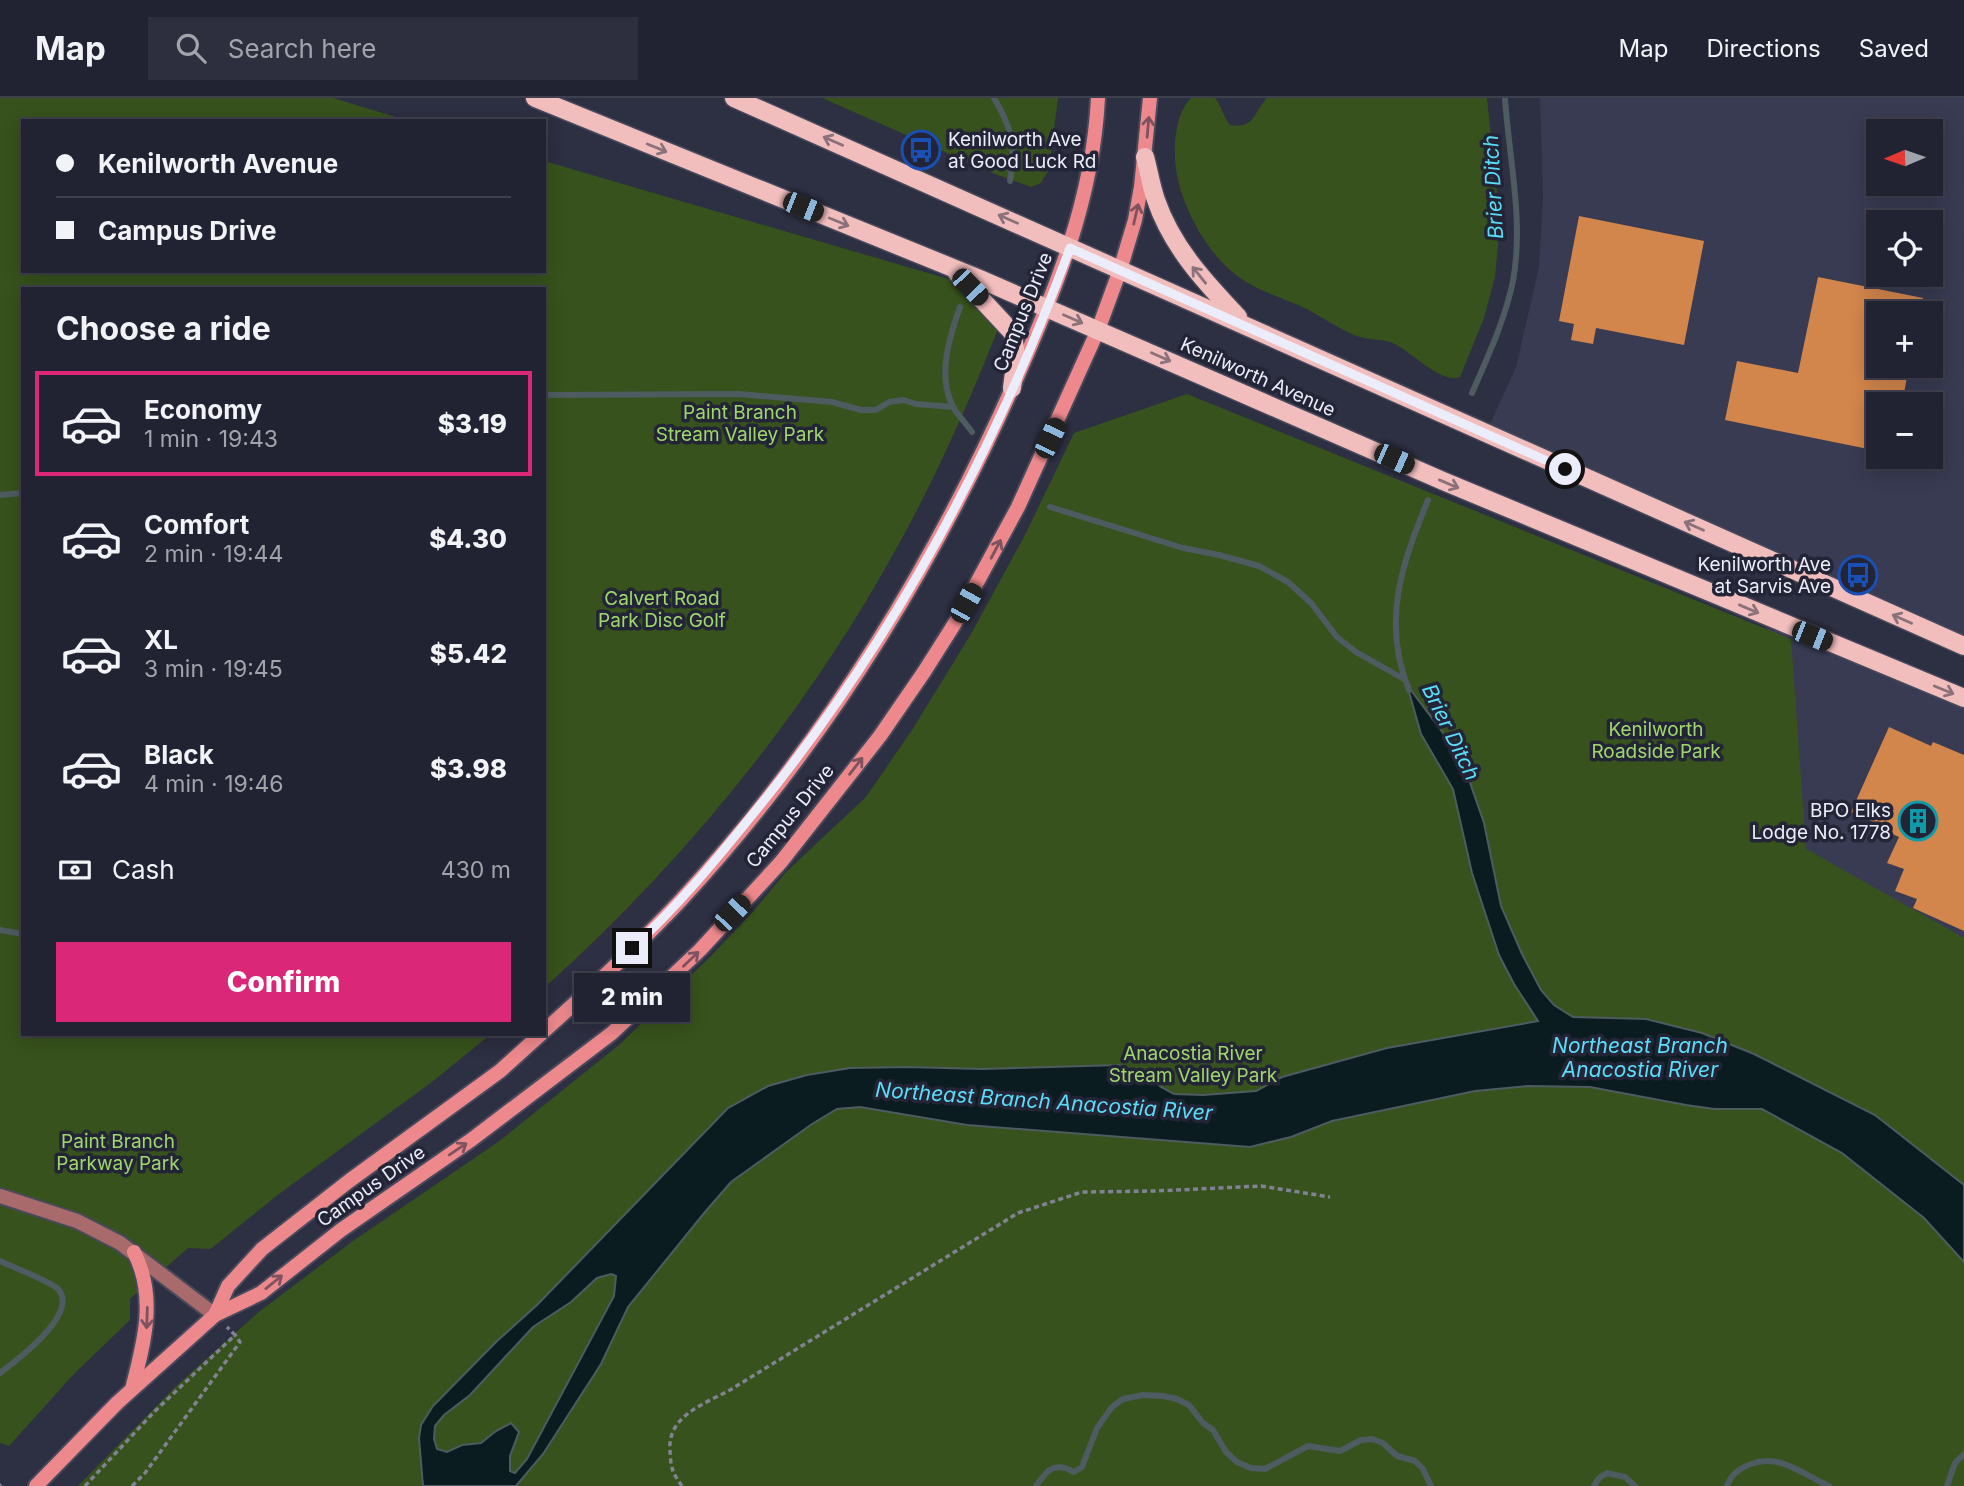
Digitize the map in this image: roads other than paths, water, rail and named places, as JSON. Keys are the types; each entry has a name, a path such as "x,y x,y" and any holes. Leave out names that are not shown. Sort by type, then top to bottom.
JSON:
{"main road":[{"name":"Kenilworth Avenue","path":"535,98 1048,308 1443,481 1964,698"},
{"path":"734,98 1964,646"},
{"name":"Campus Drive","path":"546,1029 682,899 753,814 806,747 842,695 949,521 1048,308 1070,248 1090,167 1098,98"},
{"name":"Campus Drive","path":"36,1486 132,1389 215,1315 261,1293 341,1230 471,1140 587,1054 700,950 781,862 880,736 956,623 1018,508 1098,330 1119,270 1135,220 1145,157 1150,98"},
{"path":"1145,157 1156,201 1185,257 1245,325"},
{"path":"952,268 1013,334 1016,357 1012,388"},
{"name":"Campus Drive","path":"215,1315 228,1286 262,1250 349,1181 500,1072 539,1036"},
{"path":"132,1389 145,1340 147,1320 146,1287 134,1252"}],"street":[{"path":"0,1196 77,1221 134,1252 215,1315"}],"water":[{"name":"Northeast Branch Anacostia River","path":"1407,685 1449,741 1468,777 1484,823 1501,906 1541,990 1554,1005 1573,1017 1646,1019 1702,1033 1754,1054 1875,1115 1964,1185 1964,1262 1924,1218 1842,1153 1762,1109 1714,1109 1590,1087 1528,1086 1475,1091 1332,1121 1291,1137 1250,1147 967,1125 860,1107 837,1109 731,1182 705,1212 628,1307 601,1364 543,1454 516,1486 423,1486 419,1438 421,1425 433,1406 537,1305 728,1108 768,1086 807,1075 850,1068 982,1069 1119,1065 1145,1074 1174,1094 1256,1091 1282,1077 1387,1048 1538,1021 1499,955 1472,873 1453,789 1421,734","holes":["611,1274 616,1276 614,1296 527,1459 515,1473 510,1471 510,1456 519,1432 511,1423 481,1443 462,1445 447,1452 437,1449 434,1439 435,1426 444,1415 470,1395 533,1327 571,1302 597,1278"]}],"waterway":[{"path":"994,98 1011,138 1013,157 1010,181"},
{"name":"Brier Ditch","path":"1472,393 1496,338 1513,281 1516,258 1515,189 1505,98"},
{"path":"960,307 946,358 946,385 955,410 972,432"},
{"path":"546,395 739,394 832,402 861,410 876,410 889,402 903,400 916,404 953,407"},
{"path":"0,495 21,493"},
{"name":"Brier Ditch","path":"1409,690 1396,641 1398,594 1410,547 1428,500"},
{"path":"1050,507 1183,548 1259,566 1288,582 1311,603 1337,637 1356,652 1404,679"},
{"path":"0,930 21,934"},
{"path":"0,1261 55,1287 63,1300 60,1312 43,1336 0,1373"},
{"path":"1036,1486 1056,1467 1074,1472 1082,1467 1097,1428 1112,1407 1123,1399 1143,1395 1177,1399 1189,1405 1203,1423 1213,1430 1226,1452 1237,1462 1251,1468 1265,1469 1308,1446 1340,1451 1361,1440 1372,1439 1383,1443 1397,1456 1415,1461 1423,1469 1431,1486"},
{"path":"1947,1486 1955,1463 1964,1454"},
{"path":"1727,1486 1733,1475 1743,1467 1762,1461 1782,1463 1829,1486"},
{"path":"1594,1486 1599,1478 1607,1473 1625,1477 1635,1486"}],"place":[{"name":"Kenilworth Ave at Good Luck Rd","path":"921,150"},
{"name":"Kenilworth Ave at Sarvis Ave","path":"1858,575"},
{"name":"BPO Elks Lodge No. 1778","path":"1918,821"}],"park label":[{"name":"Paint Branch Stream Valley Park","path":"740,423"},
{"name":"Calvert Road Park Disc Golf","path":"662,609"},
{"name":"Kenilworth Roadside Park","path":"1656,740"},
{"name":"Anacostia River Stream Valley Park","path":"1193,1064"},
{"name":"Paint Branch Parkway Park","path":"118,1152"}]}
